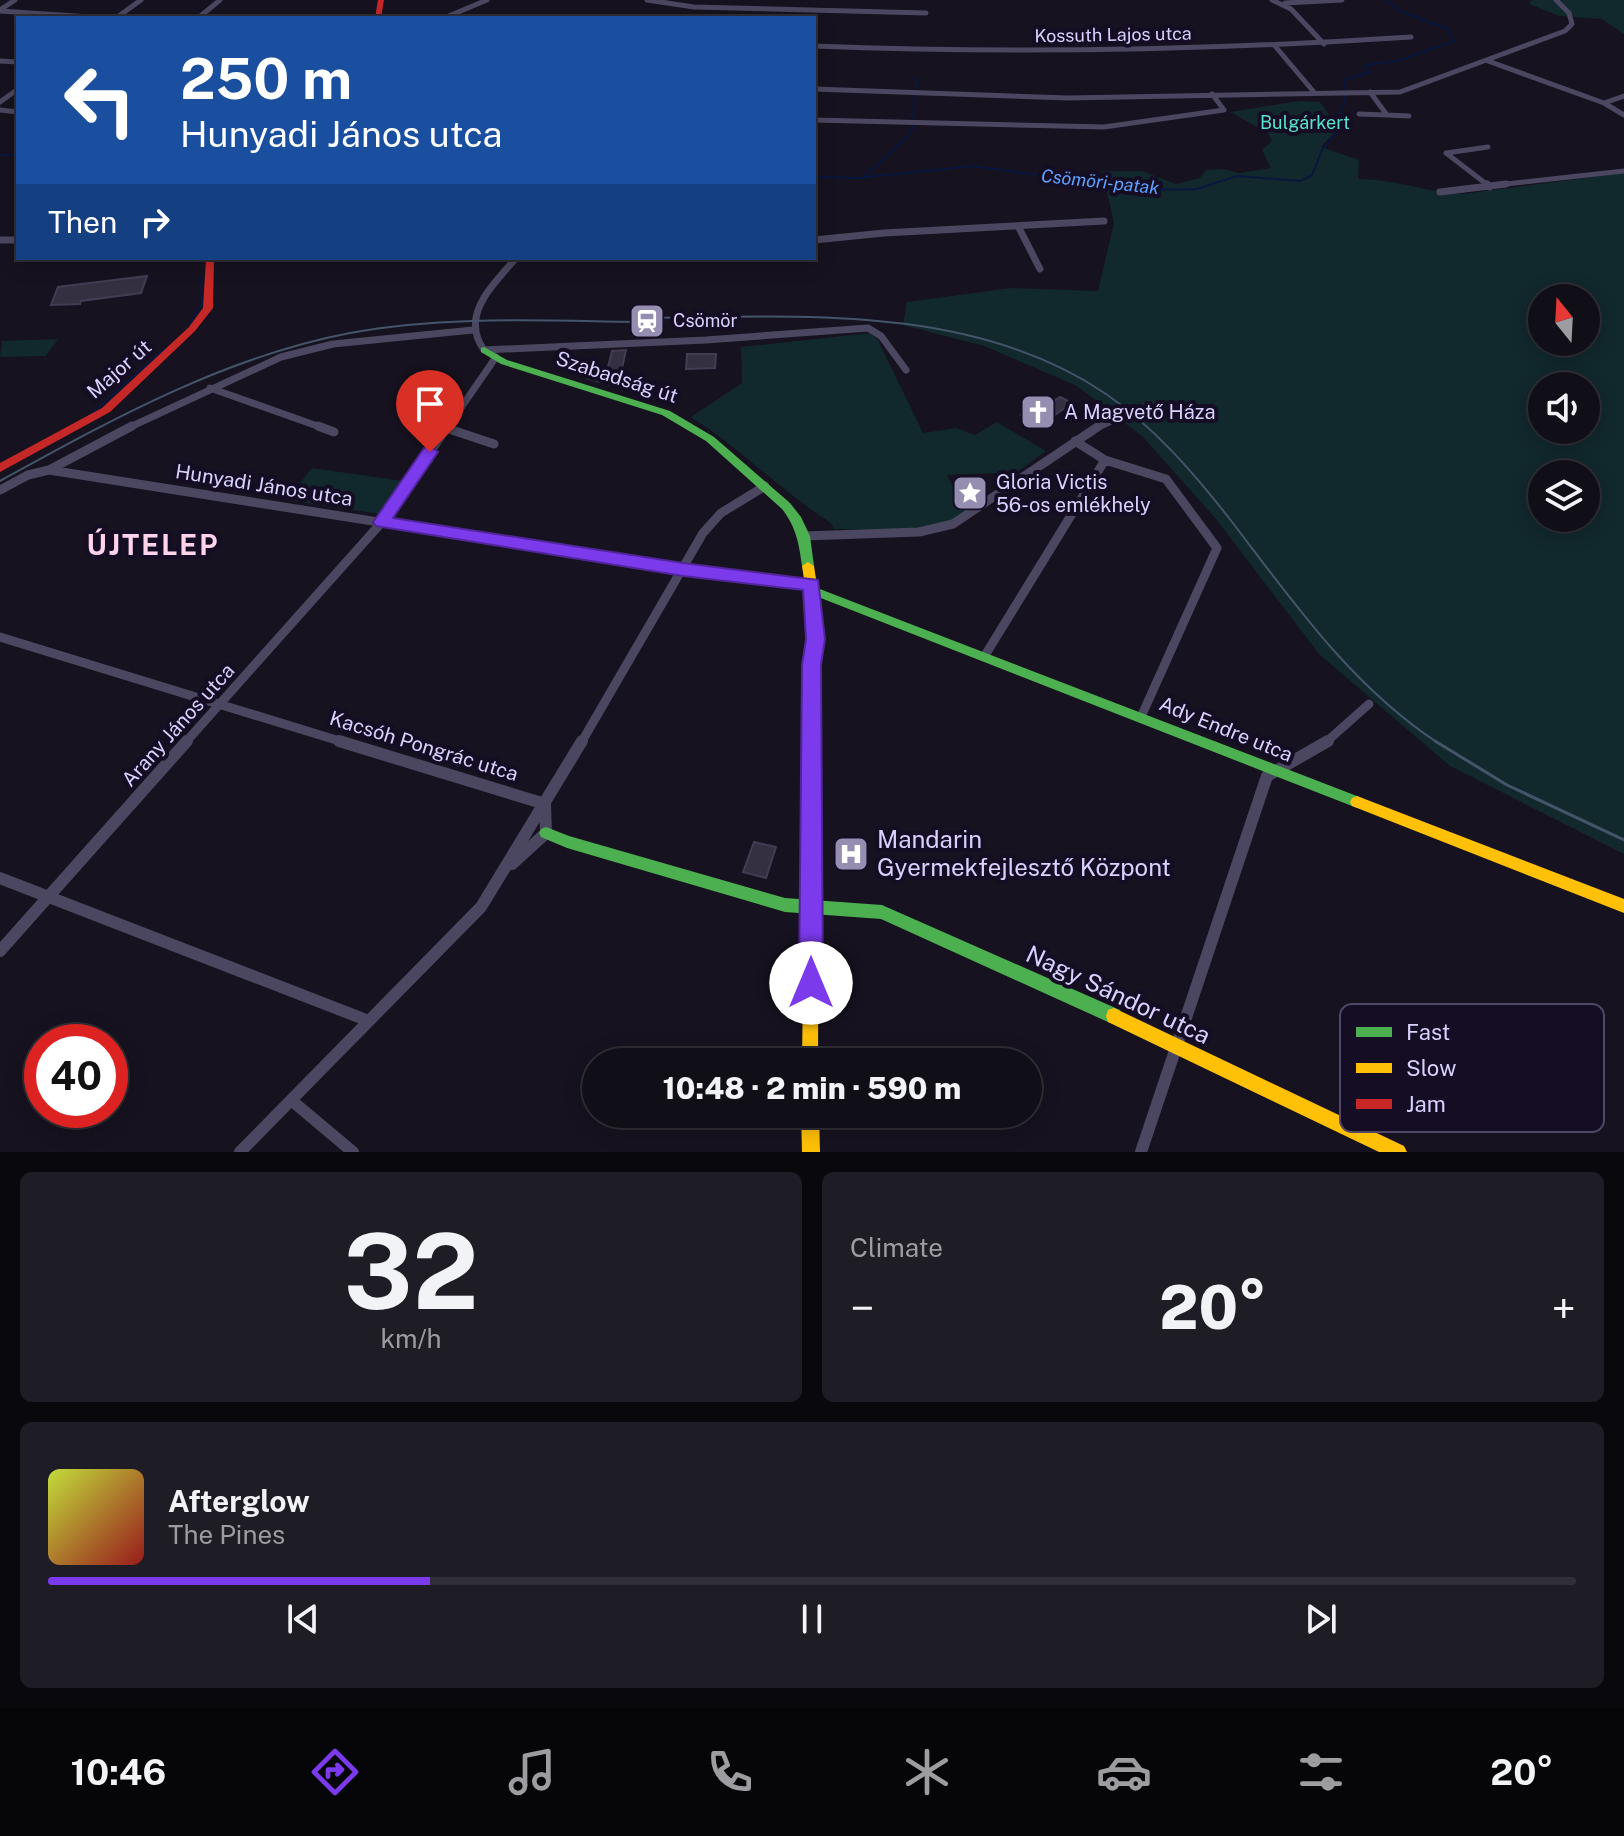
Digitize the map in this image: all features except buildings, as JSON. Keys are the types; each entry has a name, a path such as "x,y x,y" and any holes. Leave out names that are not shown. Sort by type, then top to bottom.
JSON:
{"street":[{"path":"0,10 15,0"},
{"path":"119,16 141,0"},
{"path":"200,16 220,0"},
{"path":"449,16 487,0"},
{"path":"647,0 694,10 926,13"},
{"path":"690,0 694,10"},
{"path":"1272,0 1291,9 1324,44"},
{"path":"1281,3 1342,0"},
{"path":"816,89 1068,98 1313,91 1400,92 1565,31 1572,24 1569,13 1556,0"},
{"path":"0,10 80,16"},
{"name":"Kossuth Lajos utca","path":"816,46 945,51 1275,46 1411,37"},
{"path":"1275,46 1313,91"},
{"path":"1488,61 1604,103 1624,115"},
{"path":"1370,92 1387,115"},
{"path":"816,120 1040,128 1126,126 1224,110 1212,94"},
{"path":"1604,103 1624,96"},
{"path":"1359,114 1409,116"},
{"path":"1488,147 1446,153 1490,187"},
{"path":"1440,192 1624,171"},
{"path":"816,240 1104,221"},
{"path":"1018,226 1040,269"},
{"name":"Major út","path":"0,468 106,410 192,329 208,308 210,260"},
{"path":"514,260 482,302 474,318 473,330 477,342 490,353 868,328 882,334 897,363 906,370"},
{"path":"49,470 210,388 302,350 371,339 473,330"},
{"name":"Arany János utca","path":"0,951 382,522 446,428 490,353"},
{"name":"Szabadság út","path":"490,353 680,419 710,439 765,486 793,514 804,536 812,587 815,639 812,665 810,1048"},
{"path":"210,388 334,432"},
{"path":"804,536 919,532 953,524 1102,424 1154,406"},
{"path":"446,428 494,444"},
{"path":"1075,441 1105,460 1172,483 1217,548 1141,717"},
{"path":"984,657 1105,460"},
{"name":"Hunyadi János utca","path":"0,490 28,475 49,470 683,570 812,587"},
{"path":"240,1152 481,907 709,524 765,486"},
{"name":"Ady Endre utca","path":"812,587 1624,906"},
{"name":"Kacsóh Pongrác utca","path":"0,637 545,804"},
{"path":"1141,1152 1267,776 1286,768 1358,717 1369,704"},
{"path":"501,875 546,833 545,804"},
{"path":"546,833 698,880 811,909"},
{"path":"0,878 369,1021"},
{"name":"Nagy Sándor utca","path":"811,909 865,909 895,917 1038,980 1340,1125"},
{"path":"291,1100 353,1152"},
{"path":"810,1128 811,1152"},
{"name":"Nagy Sándor utca","path":"1356,1132 1398,1152"}],"green space":[{"path":"1532,0 1624,0 1624,34 1602,19 1559,16 1529,4"},
{"name":"Bulgárkert","path":"1299,101 1320,102 1338,128 1321,147 1359,160 1358,179 1462,194 1624,173 1624,854 1450,766 1319,654 1216,519 1143,437 1077,386 984,346 903,325 907,302 1011,288 1098,291 1114,223 1102,171 1142,171 1176,184 1200,178 1206,170 1223,169 1239,173 1271,168 1262,150 1272,141 1268,133 1230,112"},
{"path":"871,333 878,340 923,433 956,428 975,435 997,422 1046,451 1006,480 999,473 947,475 966,513 952,521 919,529 834,529 831,523 691,417 742,383 741,347"},
{"path":"58,339 46,356 0,357 2,341"},
{"path":"312,468 403,481 380,514 286,500"}],"waterway":[{"name":"Csömöri-patak","path":"816,177 858,178 972,166 1150,190 1197,189 1237,176 1301,181 1312,175 1322,150 1340,128 1338,117 1345,102 1344,80 1370,72 1365,67 1367,65 1397,61 1454,41 1448,29 1402,12 1385,0"},
{"path":"864,177 909,135 913,126 917,77"},
{"name":"Csömöri-patak","path":"0,155 16,155"},
{"path":"190,324 202,303 201,278"},
{"path":"90,415 164,349"}],"tram line":[{"path":"647,318 824,317 884,322 943,330 1000,344 1055,365 1106,394 1157,436 1229,518 1324,640 1377,695 1436,742"},
{"path":"0,481 169,393 213,374 303,344 387,327 460,321 646,322"},
{"path":"1436,742 1507,785 1624,840"}],"traffic: fast":[{"path":"484,350 504,362 666,413 710,439 786,506 797,520 804,536 808,566"},
{"path":"812,590 1357,802"},
{"path":"546,833 567,842 785,905 882,912 1114,1016"}],"traffic: slow":[{"path":"808,566 814,605 810,1048"},
{"path":"1357,802 1624,906"},
{"path":"1114,1016 1340,1124"},
{"path":"810,1128 811,1152"},
{"path":"1356,1132 1398,1152"}],"traffic: jam":[{"path":"378,16 381,0"},
{"path":"0,468 106,410 192,329 208,308 210,260"}],"place":[{"name":"Csömör","path":"647,321"},
{"name":"A Magvető Háza","path":"1038,412"},
{"name":"Gloria Victis 56-os emlékhely","path":"970,493"},
{"name":"Mandarin Gyermekfejlesztő Központ","path":"851,854"}],"district":[{"name":"ÚJTELEP","path":"153,545"}],"route":[{"path":"430,452 382,522 683,570 812,584 815,639 812,665 811,983"}]}
